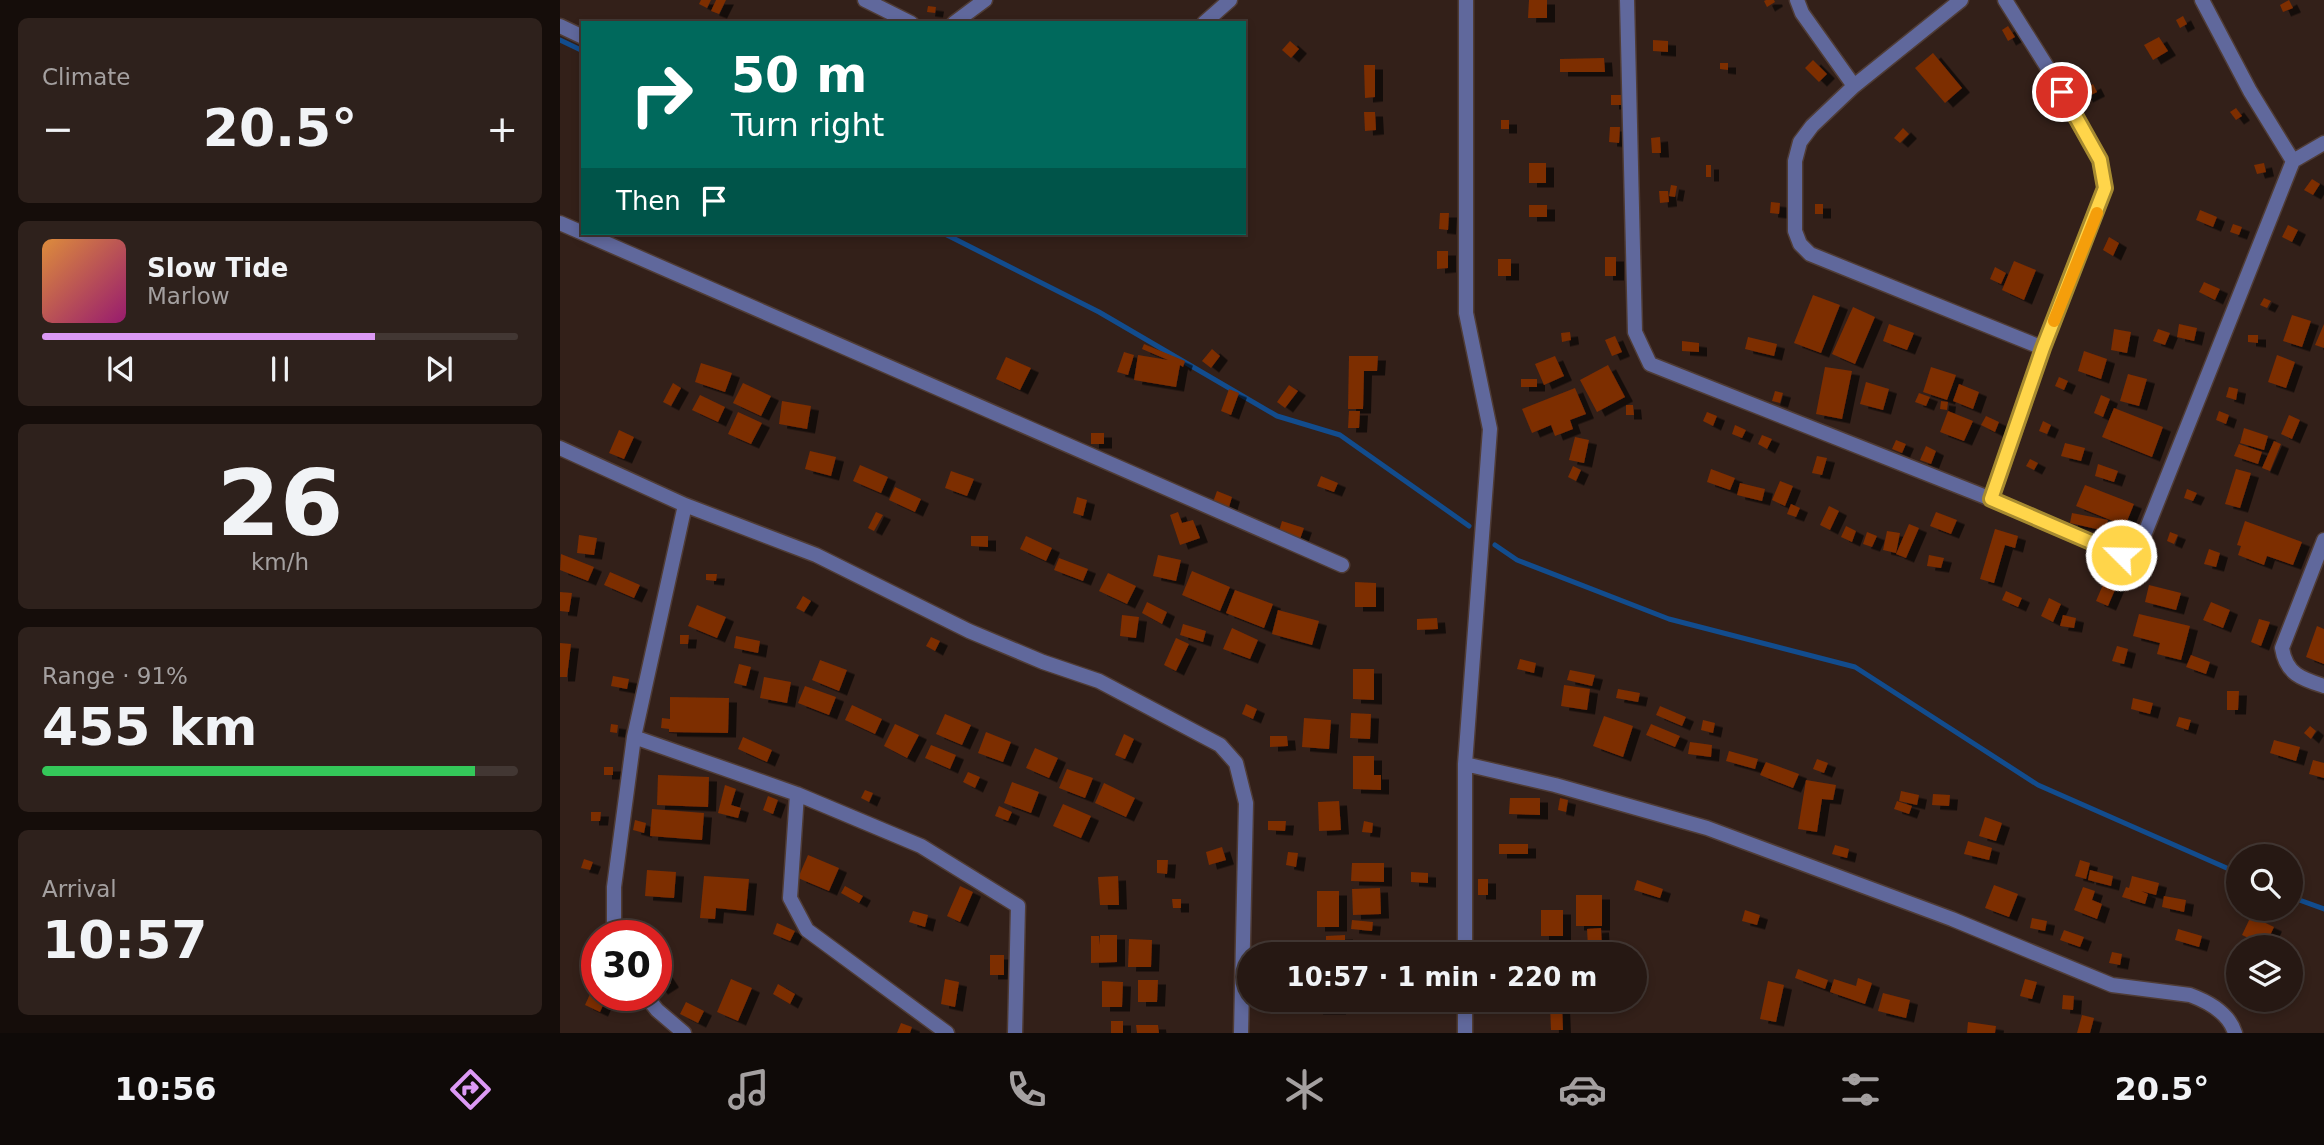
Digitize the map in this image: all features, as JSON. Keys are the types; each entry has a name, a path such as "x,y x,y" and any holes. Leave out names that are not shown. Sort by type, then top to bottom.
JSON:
{"street":[{"path":"865,0 907,21"},
{"path":"957,21 985,0"},
{"path":"1206,21 1230,0"},
{"path":"1465,942 1465,764 1490,429 1466,313 1466,0"},
{"path":"1627,0 1635,332 1650,364 1991,499 2121,555 2139,548 2293,161 2324,143"},
{"path":"1797,0 1802,13 1854,86"},
{"path":"1961,0 1854,86 1812,125 1800,142 1795,162 1795,231 1800,244 1810,254 2043,348"},
{"path":"1991,499 2043,348 2105,188 2100,160 2049,69 2005,0"},
{"path":"2202,0 2249,91 2293,161"},
{"path":"560,26 581,36"},
{"path":"560,223 581,232"},
{"path":"587,235 1342,565"},
{"path":"560,448 685,505 816,555 1018,652 1100,681 1220,744 1236,763 1246,803 1241,1033"},
{"path":"614,920 614,887 634,737 685,505"},
{"path":"2324,540 2282,648 2284,660 2293,674 2324,686"},
{"path":"634,737 797,794 922,846 1018,906 1015,1033"},
{"path":"1465,764 1555,785 1707,828 1952,919 2112,985 2190,995 2220,1012 2230,1021 2235,1033"},
{"path":"797,794 790,898 807,930 947,1033"},
{"path":"658,1011 684,1033"},
{"path":"1465,1012 1465,1033"}],"building":[{"path":"701,0 711,0 707,8 699,4"},
{"path":"716,0 726,0 719,14 711,11"},
{"path":"1529,0 1547,0 1547,18 1528,18"},
{"path":"2289,0 2293,8 2283,12 2280,5"},
{"path":"1764,1 1775,2 1767,7"},
{"path":"928,6 936,7 935,13 927,12"},
{"path":"2183,16 2187,24 2180,28 2176,20"},
{"path":"2008,26 2015,37 2008,41 2002,30"},
{"path":"2159,37 2168,51 2153,60 2144,45"},
{"path":"1653,40 1668,41 1668,52 1653,51"},
{"path":"1290,41 1299,49 1291,58 1282,50"},
{"path":"1933,53 1962,88 1945,103 1915,68"},
{"path":"1604,58 1605,72 1560,72 1560,59"},
{"path":"1813,60 1827,74 1819,82 1805,68"},
{"path":"1720,63 1728,63 1728,70 1720,69"},
{"path":"1364,65 1375,65 1375,97 1365,98"},
{"path":"2093,84 2097,92 2085,98 2081,90"},
{"path":"1611,95 1622,95 1622,105 1611,105"},
{"path":"2236,108 2242,116 2236,120 2230,112"},
{"path":"1364,112 1375,112 1376,130 1365,131"},
{"path":"1501,120 1509,120 1509,129 1501,129"},
{"path":"1610,127 1620,127 1619,143 1609,142"},
{"path":"1903,128 1909,134 1900,143 1894,138"},
{"path":"1660,137 1661,153 1652,153 1651,138"},
{"path":"1529,163 1546,163 1546,183 1529,183"},
{"path":"2264,163 2266,172 2257,174 2254,165"},
{"path":"1706,165 1711,165 1711,177 1706,177"},
{"path":"2312,179 2320,184 2313,195 2304,190"},
{"path":"1671,185 1677,186 1675,197 1669,196"},
{"path":"1659,191 1668,191 1669,202 1660,203"},
{"path":"1771,202 1780,203 1779,214 1770,213"},
{"path":"1815,204 1823,204 1823,214 1815,214"},
{"path":"1529,205 1547,205 1547,217 1529,217"},
{"path":"2200,210 2217,217 2213,227 2196,220"},
{"path":"1440,213 1449,213 1448,230 1439,229"},
{"path":"2233,224 2242,227 2239,235 2230,232"},
{"path":"2288,225 2298,230 2292,242 2282,237"},
{"path":"2109,237 2119,243 2113,256 2103,250"},
{"path":"1437,251 1448,251 1448,268 1437,269"},
{"path":"1605,257 1616,257 1616,276 1605,276"},
{"path":"1498,259 1511,259 1511,276 1498,276"},
{"path":"2014,261 2036,270 2024,300 2002,290"},
{"path":"1995,267 2006,273 2001,284 1990,279"},
{"path":"2204,282 2220,289 2215,300 2199,292"},
{"path":"1813,295 1840,305 1821,353 1794,343"},
{"path":"2264,298 2271,301 2267,308 2260,305"},
{"path":"1853,307 1875,317 1855,364 1832,354"},
{"path":"2292,315 2311,321 2302,347 2283,341"},
{"path":"1889,324 1914,333 1907,350 1883,341"},
{"path":"2179,324 2197,328 2194,341 2177,337"},
{"path":"2324,324 2324,348 2315,345"},
{"path":"2114,329 2131,332 2127,353 2111,350"},
{"path":"2158,329 2170,333 2165,345 2153,341"},
{"path":"1570,332 1571,340 1562,342 1561,333"},
{"path":"2248,335 2258,335 2258,343 2248,342"},
{"path":"1615,336 1622,352 1612,356 1605,340"},
{"path":"1748,337 1777,344 1774,356 1745,349"},
{"path":"1682,341 1699,343 1699,352 1682,351"},
{"path":"1144,344 1185,361 1183,367 1180,365 1176,387 1134,380 1138,355 1168,360 1142,349"},
{"path":"1212,349 1220,356 1211,368 1202,361"},
{"path":"2084,351 2107,359 2101,379 2078,371"},
{"path":"1124,352 1134,355 1128,375 1117,372"},
{"path":"2277,355 2295,362 2286,388 2268,382"},
{"path":"1349,356 1378,356 1377,371 1364,371 1363,409 1348,409"},
{"path":"1555,356 1564,376 1544,385 1535,364"},
{"path":"1006,357 1031,368 1020,390 996,379"},
{"path":"701,363 732,373 725,392 695,382"},
{"path":"1608,365 1625,397 1597,412 1580,380"},
{"path":"1825,367 1852,371 1842,419 1816,414"},
{"path":"1931,367 1956,375 1947,400 1923,392"},
{"path":"2128,374 2147,379 2139,406 2120,401"},
{"path":"2059,377 2068,381 2064,390 2055,386"},
{"path":"1521,379 1537,379 1537,387 1521,387"},
{"path":"1866,382 1889,389 1883,410 1860,404"},
{"path":"673,383 681,388 671,406 663,402"},
{"path":"743,383 771,396 761,416 733,403"},
{"path":"1959,384 1979,392 1973,409 1953,401"},
{"path":"1289,385 1298,391 1285,408 1277,402"},
{"path":"2229,387 2238,389 2236,400 2226,397"},
{"path":"1575,388 1586,414 1570,420 1573,429 1555,436 1551,425 1532,433 1522,409"},
{"path":"1229,389 1239,393 1231,415 1221,411"},
{"path":"1775,391 1783,393 1780,403 1772,401"},
{"path":"1919,393 1930,397 1926,406 1915,402"},
{"path":"700,395 725,407 718,422 692,410"},
{"path":"2101,395 2110,399 2103,417 2094,413"},
{"path":"782,401 811,406 807,429 779,424"},
{"path":"1941,401 1948,402 1947,410 1940,409"},
{"path":"1626,405 1633,405 1634,415 1626,415"},
{"path":"2114,408 2163,427 2152,457 2102,437"},
{"path":"1349,411 1360,411 1359,428 1348,428"},
{"path":"1948,411 1973,421 1964,441 1940,432"},
{"path":"2219,411 2229,415 2226,424 2216,420"},
{"path":"738,412 762,423 751,444 728,434"},
{"path":"1707,412 1717,416 1713,426 1703,421"},
{"path":"2289,415 2300,420 2292,439 2281,434"},
{"path":"1986,416 1999,422 1995,432 1981,425"},
{"path":"2043,421 2051,425 2047,434 2039,431"},
{"path":"1735,425 1746,430 1742,438 1732,434"},
{"path":"2244,428 2268,436 2264,450 2240,443"},
{"path":"619,430 634,437 624,459 609,453"},
{"path":"1091,433 1104,433 1104,444 1091,444"},
{"path":"1762,435 1772,439 1767,449 1758,444"},
{"path":"1575,437 1589,440 1584,463 1569,460"},
{"path":"1896,440 1906,444 1902,453 1892,449"},
{"path":"2274,441 2281,444 2270,471 2262,468"},
{"path":"2065,443 2085,448 2081,461 2061,456"},
{"path":"2239,444 2262,452 2258,464 2234,456"},
{"path":"1926,446 1936,451 1931,464 1920,460"},
{"path":"810,451 836,457 831,476 805,469"},
{"path":"1817,456 1827,458 1822,475 1812,473"},
{"path":"2030,459 2038,463 2034,470 2026,466"},
{"path":"2098,464 2118,471 2114,482 2095,476"},
{"path":"860,465 888,477 881,493 853,481"},
{"path":"1573,466 1581,470 1576,481 1568,477"},
{"path":"1711,469 1735,478 1730,490 1707,482"},
{"path":"2236,469 2251,473 2240,508 2225,504"},
{"path":"951,471 974,479 967,496 945,488"},
{"path":"1321,476 1338,483 1334,492 1317,486"},
{"path":"1780,481 1793,486 1785,506 1772,500"},
{"path":"1740,483 1765,489 1762,501 1737,495"},
{"path":"2085,485 2134,504 2125,526 2076,506"},
{"path":"895,487 921,499 915,512 889,500"},
{"path":"2187,489 2197,493 2193,501 2184,498"},
{"path":"1217,491 1232,497 1229,507 1213,502"},
{"path":"1077,497 1087,500 1083,516 1073,513"},
{"path":"1791,504 1800,508 1796,517 1787,514"},
{"path":"1829,506 1839,511 1830,530 1820,525"},
{"path":"876,512 883,515 874,531 868,528"},
{"path":"1178,512 1182,523 1193,520 1200,538 1180,545 1170,515"},
{"path":"1936,512 1957,520 1951,534 1930,526"},
{"path":"2072,513 2108,520 2105,531 2070,523"},
{"path":"1282,521 1304,528 1300,539 1279,531"},
{"path":"2245,521 2302,542 2293,565 2267,556 2264,565 2238,555 2241,546 2237,545"},
{"path":"1909,524 1919,528 1906,558 1896,554"},
{"path":"1846,526 1856,531 1852,542 1841,537"},
{"path":"1995,529 2018,536 2015,548 2005,545 1994,583 1980,579"},
{"path":"1887,531 1900,533 1896,553 1883,550"},
{"path":"1867,532 1877,536 1872,547 1863,544"},
{"path":"2170,532 2178,535 2174,544 2167,541"},
{"path":"579,535 597,538 594,555 577,553"},
{"path":"971,536 988,536 988,547 971,546"},
{"path":"1026,536 1052,548 1046,561 1020,549"},
{"path":"2209,549 2220,553 2216,567 2204,564"},
{"path":"561,554 594,567 588,581 560,570"},
{"path":"1158,555 1181,560 1176,581 1153,576"},
{"path":"1929,555 1944,558 1941,568 1927,566"},
{"path":"1059,558 1088,569 1083,581 1054,570"},
{"path":"1192,571 1230,587 1220,611 1182,595"},
{"path":"610,572 640,585 634,598 604,585"},
{"path":"1108,573 1136,586 1127,604 1099,591"},
{"path":"706,574 717,574 716,581 706,580"},
{"path":"2105,580 2117,585 2108,606 2096,601"},
{"path":"1355,582 1376,583 1376,607 1355,607"},
{"path":"2149,585 2181,593 2176,610 2145,602"},
{"path":"1235,590 1273,604 1264,628 1226,613"},
{"path":"2006,591 2022,598 2018,607 2002,600"},
{"path":"560,592 572,593 569,612 560,611"},
{"path":"803,596 811,601 804,612 796,608"},
{"path":"2049,598 2061,604 2053,622 2041,616"},
{"path":"1147,602 1167,612 1162,624 1142,613"},
{"path":"2211,602 2230,610 2223,628 2203,620"},
{"path":"697,605 726,617 717,638 688,626"},
{"path":"1278,610 1319,621 1312,645 1272,634"},
{"path":"2139,614 2190,626 2181,660 2157,654 2160,643 2133,636"},
{"path":"1122,615 1139,617 1136,638 1120,636"},
{"path":"2063,615 2076,618 2074,628 2060,626"},
{"path":"1437,618 1438,629 1417,630 1417,619"},
{"path":"2259,619 2270,622 2261,646 2251,642"},
{"path":"1183,624 1206,631 1203,642 1180,635"},
{"path":"2317,626 2324,629 2324,664 2306,657"},
{"path":"1232,628 1258,640 1250,659 1223,649"},
{"path":"680,635 689,635 688,644 680,644"},
{"path":"736,636 760,641 758,653 734,648"},
{"path":"931,637 940,641 935,651 926,646"},
{"path":"1176,638 1189,644 1176,671 1164,665"},
{"path":"560,643 571,644 567,677 560,677"},
{"path":"2117,646 2128,649 2124,664 2112,661"},
{"path":"2191,655 2210,662 2206,674 2186,667"},
{"path":"1520,659 1536,663 1534,673 1517,669"},
{"path":"820,660 847,670 839,691 812,680"},
{"path":"739,664 751,667 746,686 734,683"},
{"path":"1353,669 1374,669 1374,700 1353,699"},
{"path":"1570,670 1595,675 1592,686 1567,680"},
{"path":"613,676 629,679 627,689 611,686"},
{"path":"764,677 791,682 787,703 760,698"},
{"path":"1564,685 1590,689 1587,710 1561,706"},
{"path":"805,686 836,697 829,715 798,703"},
{"path":"1618,689 1640,693 1638,702 1616,698"},
{"path":"2227,691 2239,691 2238,710 2227,710"},
{"path":"670,697 729,698 728,733 669,732 669,729 661,728 662,718 670,719"},
{"path":"2133,698 2153,703 2150,714 2131,709"},
{"path":"1246,704 1257,709 1253,719 1242,714"},
{"path":"852,705 882,719 875,734 845,720"},
{"path":"1660,706 1686,717 1682,726 1656,715"},
{"path":"1351,713 1371,714 1370,739 1350,738"},
{"path":"945,714 971,725 962,745 936,734"},
{"path":"1604,716 1633,726 1623,757 1593,746"},
{"path":"2179,717 2191,720 2188,730 2176,726"},
{"path":"1304,718 1331,720 1329,749 1302,747"},
{"path":"1703,720 1715,723 1713,733 1701,730"},
{"path":"611,724 618,725 617,733 610,732"},
{"path":"895,724 919,735 907,758 884,746"},
{"path":"1651,724 1680,736 1675,747 1646,735"},
{"path":"2310,726 2316,731 2311,739 2304,733"},
{"path":"986,732 1011,742 1003,762 978,753"},
{"path":"1124,734 1134,739 1125,759 1115,755"},
{"path":"1270,736 1287,736 1288,746 1270,747"},
{"path":"743,737 772,750 767,762 738,749"},
{"path":"2274,740 2300,747 2296,761 2270,753"},
{"path":"1690,742 1712,745 1711,757 1688,754"},
{"path":"931,745 956,755 950,769 925,758"},
{"path":"1035,748 1058,758 1049,778 1026,768"},
{"path":"1729,751 1758,759 1755,769 1726,761"},
{"path":"1353,756 1374,756 1374,775 1381,775 1381,790 1353,789"},
{"path":"1817,759 1828,763 1824,773 1813,769"},
{"path":"2313,760 2324,763 2324,778 2309,774"},
{"path":"1766,762 1799,774 1793,788 1760,775"},
{"path":"604,767 613,767 613,775 604,775"},
{"path":"1067,769 1093,778 1085,798 1059,788"},
{"path":"968,772 980,777 975,788 963,782"},
{"path":"658,775 709,777 708,807 657,805"},
{"path":"1806,780 1836,785 1833,800 1822,799 1817,832 1798,829"},
{"path":"1012,782 1039,792 1031,813 1004,803"},
{"path":"1104,783 1135,798 1126,817 1095,803"},
{"path":"725,785 736,789 731,805 741,808 738,818 718,813"},
{"path":"865,790 873,793 869,802 861,798"},
{"path":"1901,791 1919,795 1917,805 1899,801"},
{"path":"1933,794 1950,795 1949,806 1932,805"},
{"path":"768,796 778,800 773,814 763,810"},
{"path":"1510,798 1540,798 1540,815 1509,814"},
{"path":"1560,798 1568,800 1566,812 1558,810"},
{"path":"1339,801 1341,830 1319,831 1318,802"},
{"path":"1897,801 1912,806 1909,814 1894,809"},
{"path":"1063,804 1091,816 1081,838 1053,826"},
{"path":"999,806 1012,812 1008,821 995,816"},
{"path":"652,809 704,813 702,840 650,836"},
{"path":"591,812 601,812 600,821 591,821"},
{"path":"1985,817 2002,823 1996,841 1979,836"},
{"path":"635,820 646,823 644,833 633,830"},
{"path":"1268,821 1286,821 1285,831 1268,830"},
{"path":"1364,821 1373,823 1372,833 1362,832"},
{"path":"1968,841 1992,848 1989,860 1964,854"},
{"path":"1499,844 1528,844 1528,854 1499,854"},
{"path":"1835,845 1849,849 1847,858 1832,854"},
{"path":"1222,847 1226,860 1209,865 1206,852"},
{"path":"1288,852 1298,853 1296,867 1286,865"},
{"path":"808,855 839,868 829,891 798,878"},
{"path":"584,859 593,862 590,870 581,868"},
{"path":"1157,860 1168,860 1167,874 1157,873"},
{"path":"2080,860 2090,863 2086,879 2075,876"},
{"path":"1352,863 1384,863 1384,882 1351,881"},
{"path":"647,870 676,872 674,898 645,896"},
{"path":"2090,870 2113,876 2111,886 2088,880"},
{"path":"1411,872 1428,873 1428,883 1411,882"},
{"path":"704,876 749,879 746,911 716,908 715,919 700,918"},
{"path":"1118,876 1119,905 1100,905 1098,877"},
{"path":"2132,876 2159,883 2156,895 2141,891 2148,894 2145,904 2122,897 2126,887 2129,888"},
{"path":"1478,879 1488,879 1488,895 1478,895"},
{"path":"1637,880 1663,889 1660,898 1634,890"},
{"path":"1994,885 2018,894 2009,917 1985,908"},
{"path":"845,886 863,896 859,903 841,893"},
{"path":"960,886 973,892 960,922 947,916"},
{"path":"2083,887 2095,891 2092,900 2102,904 2097,919 2074,910"},
{"path":"1380,888 1381,914 1353,915 1352,889"},
{"path":"1317,891 1339,891 1339,927 1317,927"},
{"path":"1576,895 1602,895 1602,926 1576,926"},
{"path":"2164,896 2186,900 2184,912 2162,907"},
{"path":"1172,899 1181,899 1181,908 1173,908"},
{"path":"1541,910 1563,910 1563,936 1541,936"},
{"path":"1745,910 1760,915 1757,925 1742,921"},
{"path":"913,911 928,915 925,927 909,922"},
{"path":"2032,918 2047,921 2045,931 2030,928"},
{"path":"1352,920 1373,922 1372,931 1351,929"},
{"path":"2249,921 2261,921 2274,927 2270,935 2242,935"},
{"path":"777,923 795,931 790,941 773,934"},
{"path":"1601,928 1602,942 1588,942 1587,929"},
{"path":"2178,929 2202,936 2199,947 2175,940"},
{"path":"2064,930 2084,937 2080,947 2060,940"},
{"path":"1100,935 1117,935 1117,962 1091,963 1091,936 1099,936 1100,945"},
{"path":"1345,935 1345,942 1326,942 1326,936"},
{"path":"1129,939 1152,940 1151,967 1128,967"},
{"path":"2112,952 2122,954 2120,965 2109,963"},
{"path":"990,955 1004,955 1004,975 990,975"},
{"path":"1798,969 1828,980 1825,989 1795,978"},
{"path":"1858,978 1872,983 1865,1004 1830,992 1834,979 1856,986"},
{"path":"731,979 752,988 738,1021 717,1012"},
{"path":"945,979 959,982 955,1007 941,1004"},
{"path":"2025,979 2037,982 2032,999 2020,996"},
{"path":"1138,980 1158,980 1157,1002 1138,1002"},
{"path":"1102,981 1123,982 1122,1007 1102,1007"},
{"path":"1768,981 1784,985 1776,1022 1760,1019"},
{"path":"778,984 795,994 790,1004 773,994"},
{"path":"1883,993 1910,1000 1906,1018 1878,1011"},
{"path":"2063,995 2074,996 2073,1010 2062,1009"},
{"path":"686,1002 704,1011 698,1023 680,1014"},
{"path":"1550,1012 1562,1012 1563,1030 1551,1030"},
{"path":"2082,1015 2094,1018 2090,1033 2077,1033"},
{"path":"1111,1021 1123,1021 1123,1033 1111,1033"},
{"path":"1968,1022 1996,1026 1995,1033 1967,1033"},
{"path":"901,1023 912,1027 910,1033 897,1033"},
{"path":"1136,1025 1158,1025 1159,1033 1137,1033"}],"waterway":[{"path":"560,40 581,50"},
{"path":"947,235 1099,312 1277,416 1340,435 1469,526"},
{"path":"1495,545 1517,560 1669,619 1855,667 2038,785 2226,868"},
{"path":"2303,901 2324,909"}],"slow traffic":[{"path":"2054,321 2097,213"}],"route":[{"path":"2062,92 2100,160 2105,188 2043,348 1991,499 2121,555"}]}
